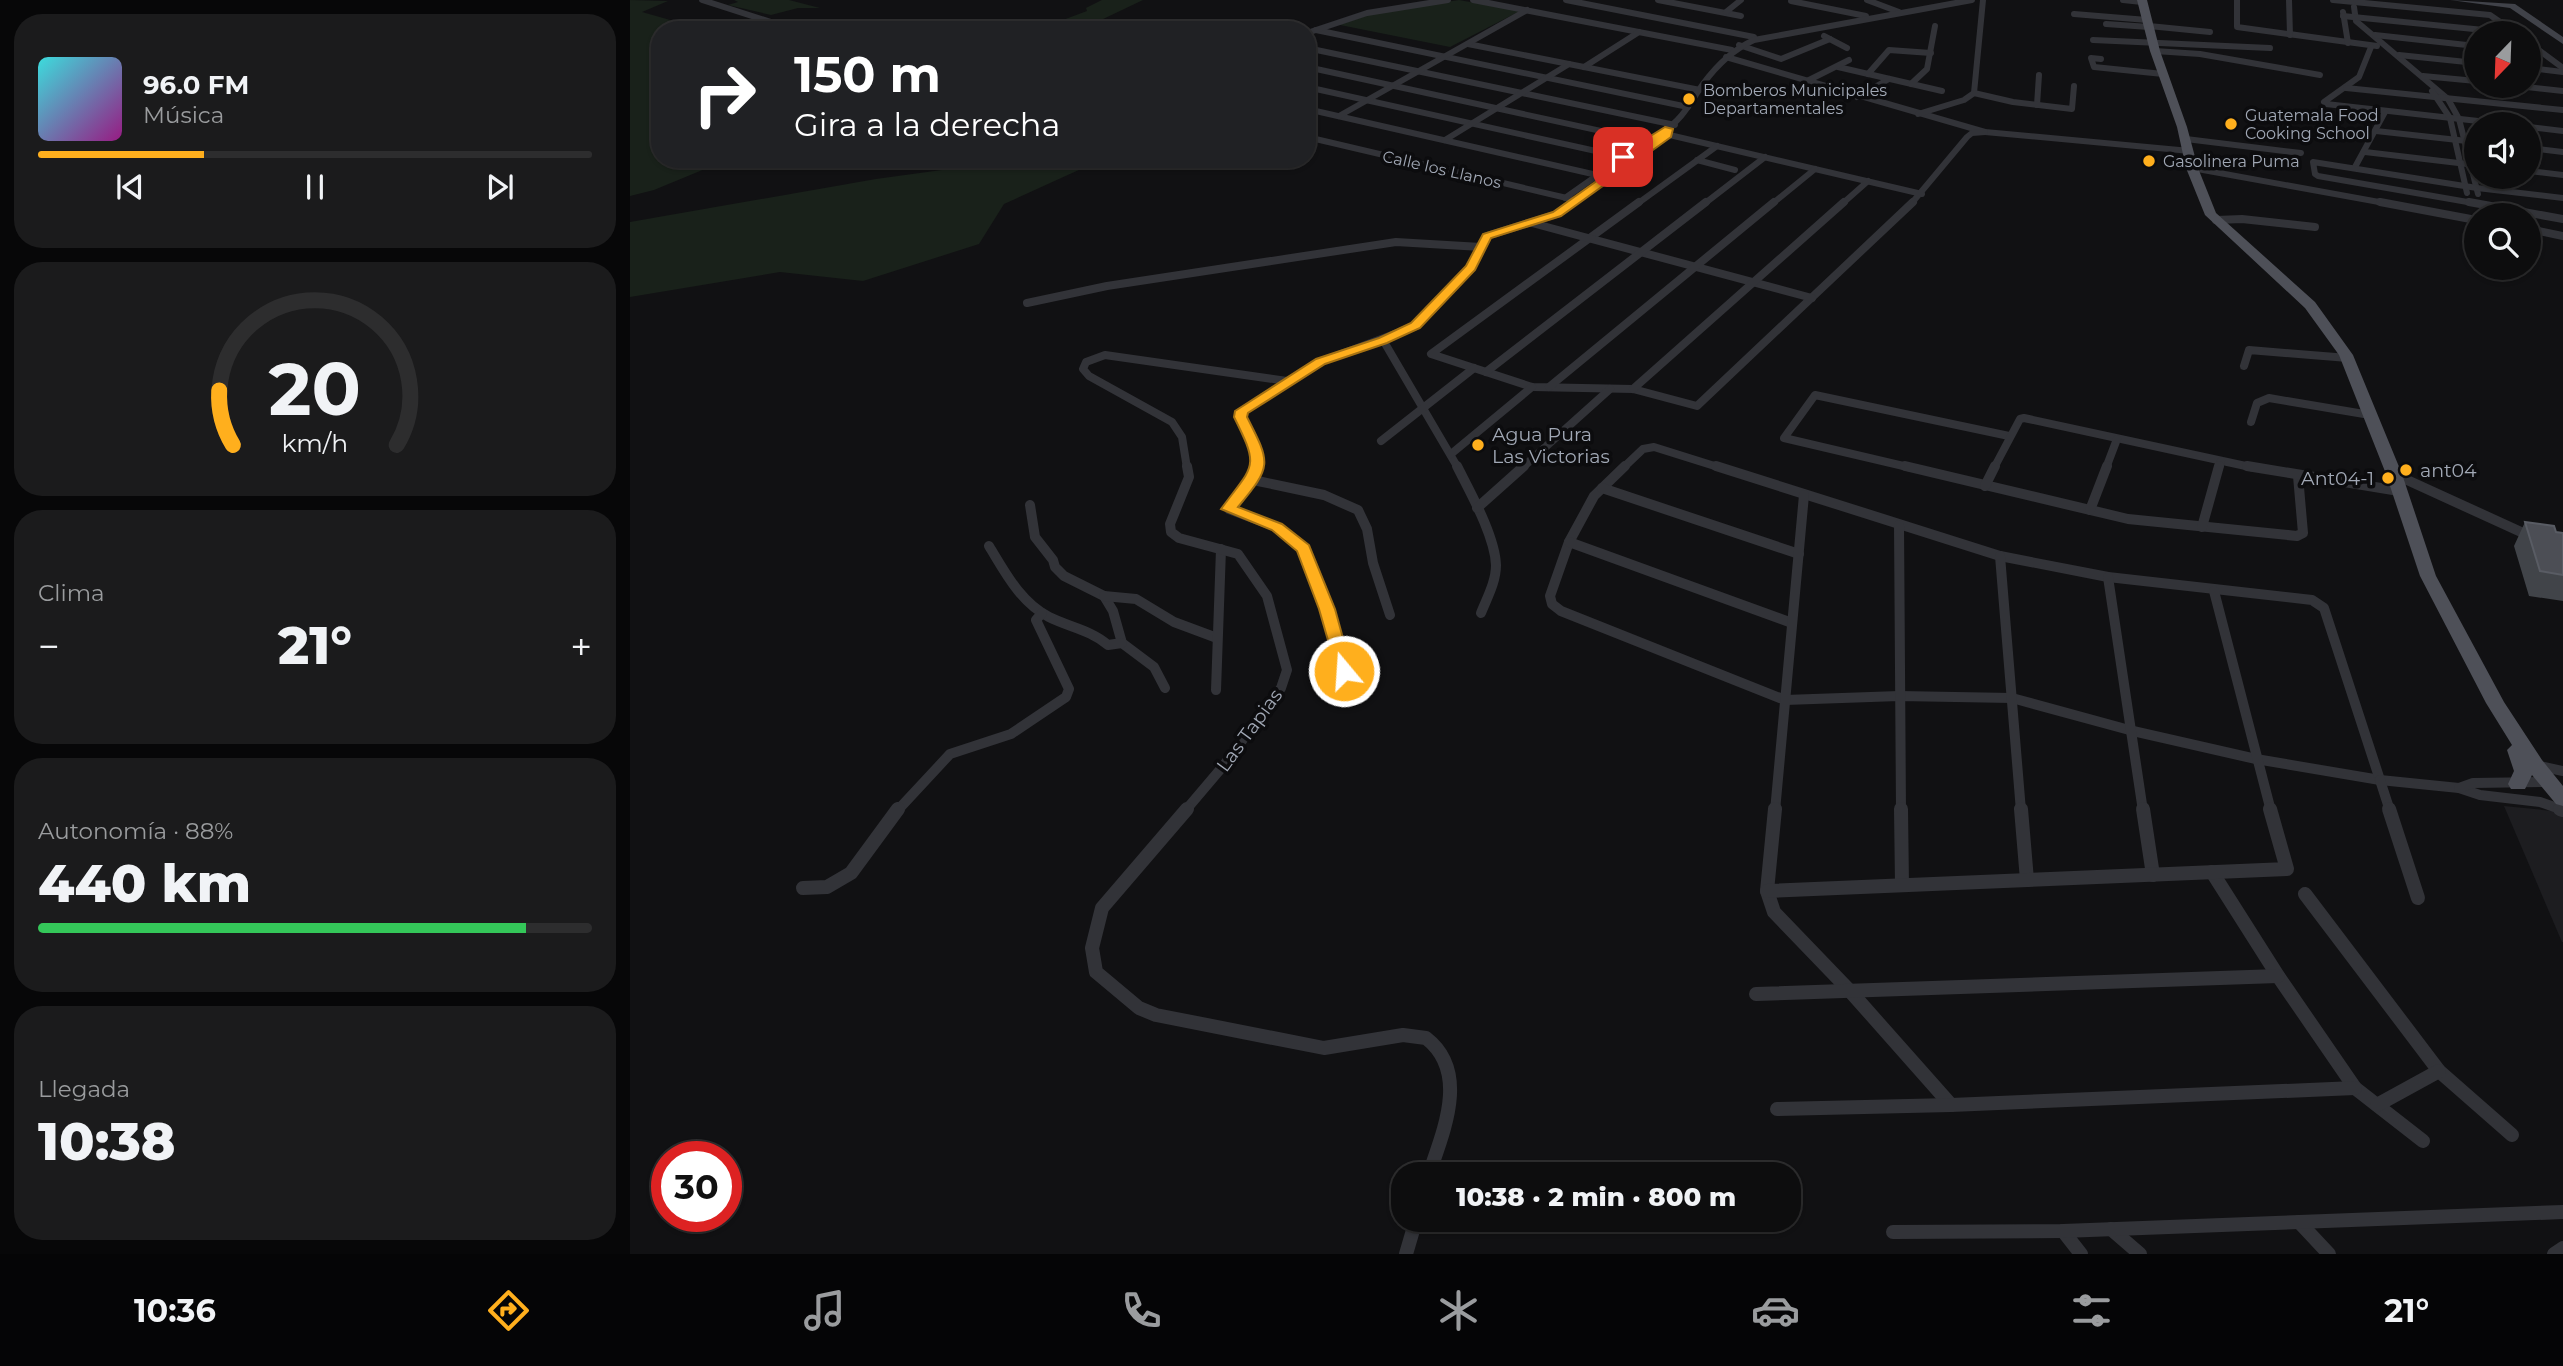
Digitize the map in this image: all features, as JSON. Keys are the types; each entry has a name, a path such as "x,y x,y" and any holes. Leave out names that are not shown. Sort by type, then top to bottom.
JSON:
{"main road":[{"path":"2142,1 2153,47 2188,145 2199,189 2216,220 2310,305 2348,358 2394,474 2428,576 2495,702 2523,763 2524,771 2518,783"},
{"path":"2495,702 2535,765 2563,799"}],"street":[{"path":"702,0 768,21"},
{"path":"1316,30 1367,13 1448,0"},
{"path":"1473,0 1736,48 1781,59 1830,39"},
{"path":"1566,0 1754,37 1972,0"},
{"path":"1663,0 1741,16 1721,29"},
{"path":"1726,12 1741,0"},
{"path":"1867,0 1877,1 1901,12"},
{"path":"1974,93 1983,0"},
{"path":"2123,0 2142,1"},
{"path":"2237,0 2237,27 2374,47 2389,54 2439,98 2450,118 2455,140 2464,155"},
{"path":"2289,0 2290,35"},
{"path":"2454,0 2513,5 2563,41"},
{"path":"1791,1 1872,18"},
{"path":"2348,43 2338,2 2490,15 2499,21"},
{"path":"2354,18 2355,3"},
{"path":"1339,116 1527,10"},
{"path":"2074,13 2210,32"},
{"path":"2354,18 2448,99 2459,119 2464,137"},
{"path":"2344,19 2464,28"},
{"path":"2344,19 2374,47"},
{"path":"2106,24 2148,24"},
{"path":"1911,84 1927,69 1935,26"},
{"path":"1810,29 1847,48"},
{"path":"1316,30 1688,107"},
{"path":"1584,67 1639,32"},
{"path":"2361,34 2464,45"},
{"path":"1344,671 1327,609 1304,549 1277,527 1229,509 1253,480 1259,463 1258,450 1240,417 1242,411 1320,362 1383,341 1416,326 1471,267 1487,236 1557,214 1577,201 1667,130 1726,57 1754,37"},
{"path":"2093,40 2200,54 2320,75"},
{"path":"1468,44 1700,89"},
{"path":"2153,47 2270,48"},
{"path":"2374,47 2359,77 2325,102 2326,104 2464,120"},
{"path":"1316,50 1522,93 1667,130 1717,146 1922,194"},
{"path":"1868,74 1889,50 1931,52"},
{"path":"2541,52 2563,70"},
{"path":"2389,54 2464,62"},
{"path":"1726,57 1985,132 2301,153"},
{"path":"2101,58 2091,58 2094,67 2163,74"},
{"path":"1805,82 1849,60"},
{"path":"1445,140 1569,64"},
{"path":"1838,67 1942,91"},
{"path":"1316,69 1647,141"},
{"path":"2541,69 2563,70"},
{"path":"2037,105 2039,75"},
{"path":"2414,75 2464,80"},
{"path":"1857,97 1889,79"},
{"path":"1918,114 1964,100 1974,93 2072,109 2074,86"},
{"path":"2346,88 2563,110"},
{"path":"2541,88 2563,90"},
{"path":"1316,90 1623,157"},
{"path":"1316,111 1597,175"},
{"path":"2355,167 2385,112"},
{"path":"2541,128 2563,131"},
{"path":"1565,198 1667,130"},
{"path":"2376,131 2464,141"},
{"path":"1717,146 1430,352 1532,387 1633,389 1697,406 1922,194 1967,137 1985,132"},
{"name":"Calle los Llanos","path":"1316,139 1577,201"},
{"path":"2541,149 2563,152"},
{"path":"2365,152 2464,163"},
{"path":"1486,372 1765,158"},
{"path":"1698,160 1735,170"},
{"path":"2464,187 2313,162 2315,174 2318,176 2474,203"},
{"path":"2192,168 2464,218"},
{"path":"1549,387 1815,169"},
{"path":"2541,172 2563,175"},
{"path":"1633,389 1868,181"},
{"path":"2466,189 2468,202"},
{"path":"2486,189 2563,198"},
{"path":"2541,215 2563,219"},
{"path":"2216,220 2252,220 2315,227"},
{"path":"1532,223 1812,298"},
{"path":"2541,231 2563,236"},
{"path":"1027,303 1107,286 1396,242 1481,247"},
{"path":"1383,341 1451,454 1478,508 1495,557 1496,569 1481,614"},
{"path":"2244,366 2249,350 2348,358"},
{"name":"Las Tapias","path":"1287,381 1105,355 1086,362 1083,369 1088,376 1172,422 1182,437 1189,477 1170,524 1171,532 1179,538 1238,554 1267,596 1287,670 1281,688 1224,765 1102,908 1092,948 1096,972 1139,1008 1156,1015 1190,1022 1324,1048 1345,1048 1403,1035 1427,1038 1445,1056 1450,1077 1449,1104 1432,1162"},
{"path":"1381,440 1474,368"},
{"path":"1451,454 1532,387"},
{"path":"1478,508 1610,389"},
{"path":"2009,436 1818,395 1813,396 1784,436 1786,440 2152,523 2301,535 2298,476"},
{"path":"2251,422 2257,403 2269,398 2370,415"},
{"path":"1985,486 2009,436 2020,419 2024,418 2298,476 2399,491"},
{"path":"2090,510 2117,439"},
{"path":"2418,898 2381,780 2324,608 2312,600 2108,577 2000,556 1648,447 1594,496 1569,542 1550,596 1552,604 1561,611 1785,700 1899,696 2011,698 2133,731 2256,759 2381,780 2459,788 2480,795 2540,802 2563,810"},
{"path":"2202,527 2221,461"},
{"path":"2394,474 2540,541"},
{"path":"1253,480 1294,486 1349,504 1358,511 1390,615"},
{"path":"1602,488 1799,554"},
{"path":"1804,495 1767,891 1774,912 1850,990 1951,1105"},
{"path":"1030,505 1035,537 1054,560 1060,573 1104,596 1136,599 1174,622 1217,638"},
{"path":"1899,525 1902,886"},
{"path":"1569,542 1792,623"},
{"path":"989,546 1020,594 1042,613 1090,632 1108,645 1122,643"},
{"path":"1216,690 1221,549"},
{"path":"2000,556 2027,880"},
{"path":"2108,577 2153,875"},
{"path":"1767,891 2287,869 2214,591"},
{"path":"1104,596 1113,611 1122,643 1154,667 1165,688"},
{"path":"803,888 827,887 851,873 902,804 950,754 1012,734 1066,697 1069,689 1037,620 1042,613"},
{"path":"2535,765 2563,771"},
{"path":"2459,788 2473,783 2550,782"},
{"path":"2495,783 2502,797"},
{"path":"2213,872 2278,976 2355,1088 2423,1141"},
{"path":"2305,894 2439,1071 2512,1135"},
{"path":"1756,994 2278,976"},
{"path":"2377,1105 2439,1071"},
{"path":"1777,1109 1951,1105 2355,1088"},
{"path":"1894,1232 2063,1231 2563,1212"},
{"path":"2298,1222 2329,1254"},
{"path":"2111,1229 2140,1254"},
{"path":"2063,1231 2081,1254"},
{"path":"1406,1254 1412,1232"},
{"path":"2554,1254 2563,1248"}],"shaded area":[{"path":"630,0 668,1 642,12 674,21 651,21 651,168 707,168 654,190 630,196"},
{"path":"734,0 789,0 820,8 798,8 771,15 728,5 738,2"},
{"path":"1102,0 1143,0 1099,21 1060,21 1087,11 1086,8"},
{"path":"1459,0 1520,11 1450,47 1335,24 1365,14"},
{"path":"956,168 1083,168 1004,204 979,244 863,281 780,272 630,297 630,222 876,179"},
{"path":"2504,806 2563,812 2563,942 2562,942"}],"building":[{"path":"2525,522 2554,526 2556,532 2563,533 2563,575 2540,571"}],"place":[{"name":"Bomberos Municipales Departamentales","path":"1689,99"},
{"name":"Guatemala Food Cooking School","path":"2231,124"},
{"name":"Gasolinera Puma","path":"2149,161"},
{"name":"Agua Pura Las Victorias","path":"1478,445"},
{"name":"ant04","path":"2406,470"},
{"name":"Ant04-1","path":"2388,478"}],"route":[{"path":"1344,671 1327,609 1304,549 1277,527 1229,509 1253,480 1259,463 1258,450 1240,417 1242,411 1320,362 1383,341 1416,326 1471,267 1487,236 1557,214 1667,135 1668,129 1623,157"}]}
